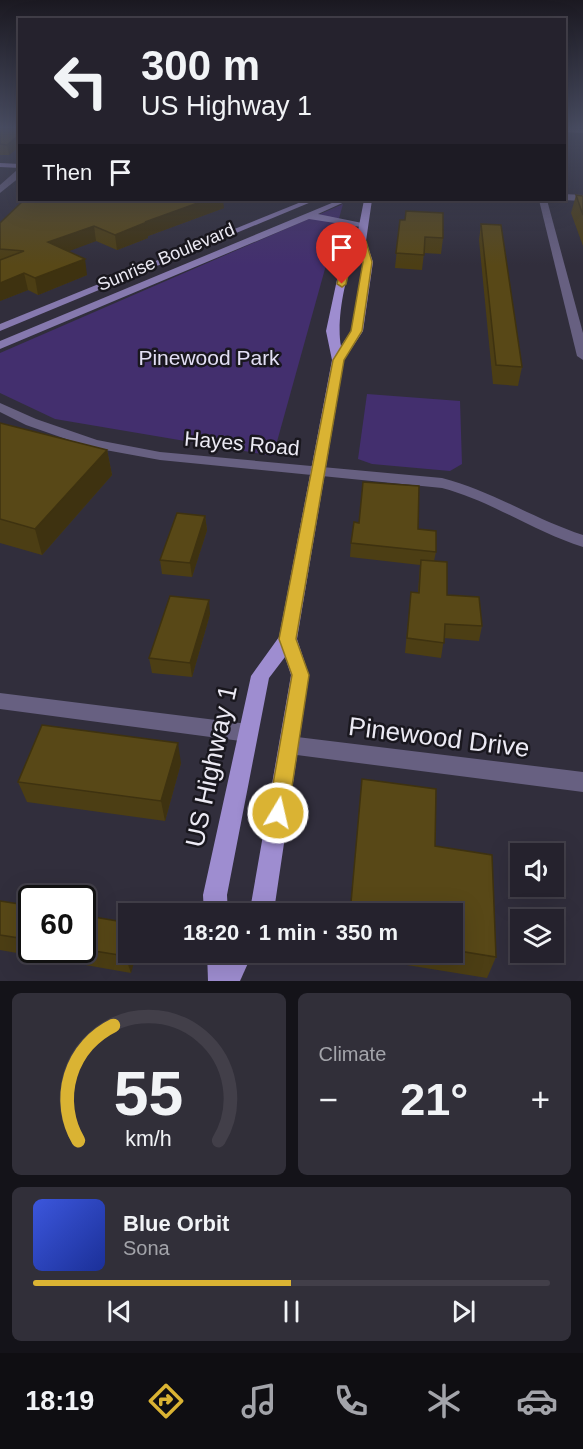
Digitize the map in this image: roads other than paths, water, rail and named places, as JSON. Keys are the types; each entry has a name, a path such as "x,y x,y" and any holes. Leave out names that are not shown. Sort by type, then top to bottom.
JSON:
{"main road":[{"name":"Sunrise Boulevard","path":"0,328 310,201"},
{"name":"Sunrise Boulevard","path":"0,345 343,201"},
{"name":"US Highway 1","path":"338,360 357,331 368,262 362,241 368,201"},
{"path":"306,216 340,220 364,226"},
{"name":"US Highway 1","path":"215,903 215,895 260,676 288,639 338,360 332,331 346,261 362,241"},
{"name":"US Highway 1","path":"263,903 300,675 288,639"},
{"path":"220,963 221,981"},
{"path":"227,981 236,963"}],"street":[{"path":"0,190 18,174"},
{"path":"566,197 583,198"},
{"path":"543,201 583,356"},
{"name":"Hayes Road","path":"0,407 31,422 94,444 160,456 464,487 490,498 539,526 583,542"},
{"path":"0,701 248,733"},
{"name":"Pinewood Drive","path":"289,745 583,782"}],"park label":[{"name":"Pinewood Park","path":"209,357"}]}
